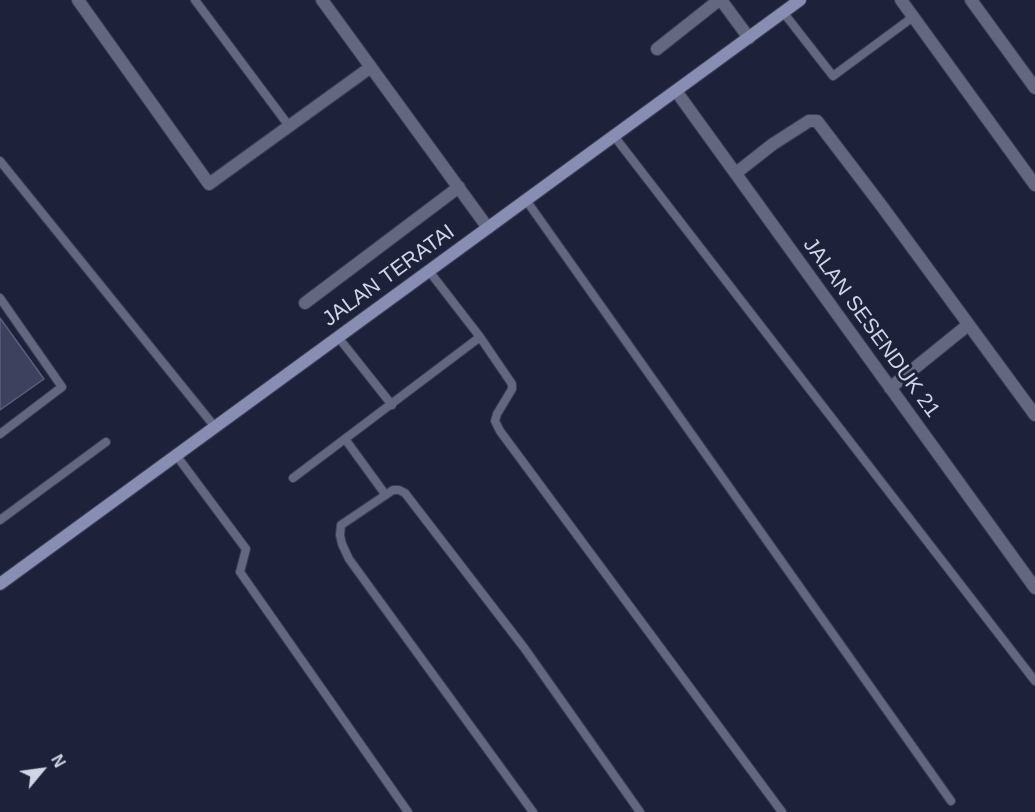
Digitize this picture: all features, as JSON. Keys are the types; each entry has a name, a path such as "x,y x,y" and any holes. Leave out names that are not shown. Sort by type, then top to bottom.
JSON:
{"street":[{"path":"78,0 209,184 371,67"},
{"path":"322,0 488,228"},
{"path":"657,49 720,0 749,38"},
{"name":"JALAN TERATAI","path":"0,584 800,0"},
{"path":"901,0 1035,185"},
{"path":"971,0 1035,88"},
{"name":"JALAN SESENDUK 21","path":"676,91 1035,588"},
{"path":"736,173 773,144 809,122 817,121 1035,416"},
{"path":"305,303 459,187"},
{"path":"890,388 968,326"}],"lane":[{"path":"195,0 289,126"},
{"path":"783,12 833,76 913,18"},
{"path":"614,136 1035,681"},
{"path":"0,161 215,427"},
{"path":"526,200 951,801"},
{"path":"429,271 512,384 512,389 495,421 500,431 782,812"},
{"path":"0,298 62,387 0,434"},
{"path":"338,338 392,405"},
{"path":"293,478 480,338"},
{"path":"345,439 385,494"},
{"path":"0,520 106,442"},
{"path":"176,455 246,549 240,572 408,812"},
{"path":"533,812 349,559 342,544 341,525 393,490 405,493 525,649 640,812"}],"building":[{"path":"0,318 44,379 0,410"}]}
